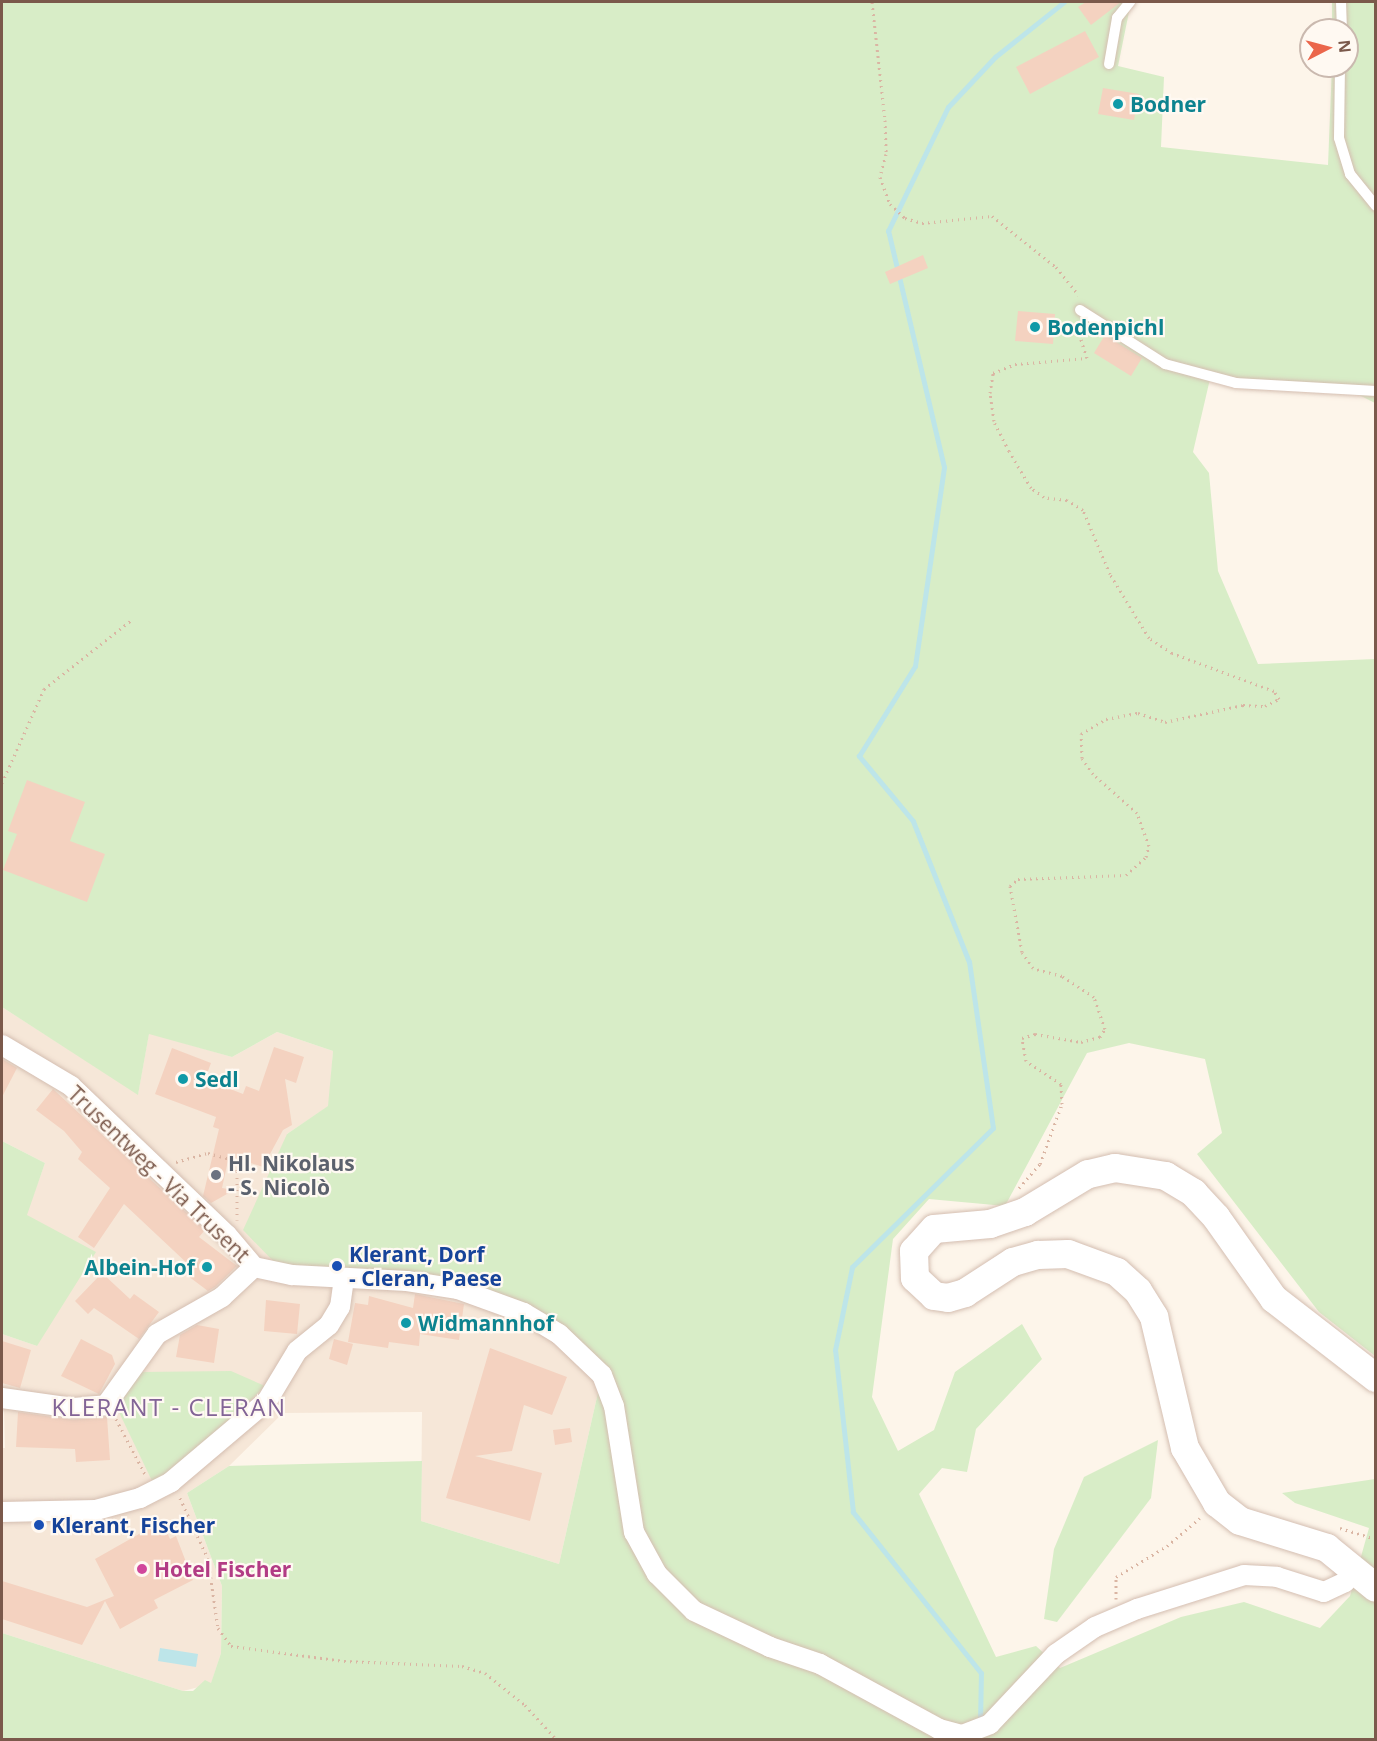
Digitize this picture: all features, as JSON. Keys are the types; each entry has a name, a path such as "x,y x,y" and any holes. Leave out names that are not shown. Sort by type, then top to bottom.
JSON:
{"street":[{"name":"Trusentweg - Via Trusent","path":"2,1045 71,1086 154,1168 227,1235 254,1267 344,1280 407,1281 458,1289 524,1313 559,1334 602,1374 614,1406 634,1532 657,1574 693,1611 770,1647 820,1664 939,1729 972,1733 990,1724 1056,1654 1115,1617"},
{"path":"1376,1378 1274,1299 1216,1217 1194,1193 1166,1176 1115,1168 1088,1174 1025,1212 990,1224 934,1229 914,1251 915,1278 934,1296 948,1298 966,1293 1013,1262 1038,1255 1068,1254 1117,1272 1138,1291 1154,1317 1185,1448 1217,1503 1240,1521 1327,1548 1376,1588"},
{"path":"2,1398 74,1408 111,1402 134,1361 157,1334 222,1297 254,1267"},
{"path":"2,1512 96,1509 154,1491 171,1482 267,1401 297,1351 329,1325 340,1307 344,1280"},
{"path":"1115,1617 1244,1575 1277,1577 1324,1592 1345,1581 1354,1570"}],"lane":[{"path":"1109,64 1117,18 1130,2"},
{"path":"1341,2 1342,18"},
{"path":"1340,78 1339,138 1350,174 1376,206"},
{"path":"1080,309 1165,364 1236,382 1376,391"}],"path":[{"path":"872,2 885,120 886,154 880,177 890,204 905,218 944,223 972,215 992,216 1020,235 1074,285 1080,309 1076,322 1087,358 1015,364 993,373 990,393 994,421 1009,451 1031,488 1083,510 1110,574 1149,638 1172,653 1274,691 1279,699 1265,706 1243,705 1165,722 1138,712 1106,719 1081,734 1082,758 1093,774 1137,813 1149,846 1146,857 1126,875 1018,879 1010,886 1022,952 1033,968 1062,976 1094,997 1105,1029 1100,1037 1082,1042 1035,1034 1022,1038 1026,1061 1061,1084 1062,1104 1040,1164 1020,1182 1018,1198 1025,1212"},
{"path":"2,783 44,689 130,621"},
{"path":"154,1168 208,1153 231,1159 237,1171 237,1221 227,1235"},
{"path":"111,1402 120,1432 154,1491"},
{"path":"171,1482 208,1559 218,1628 231,1646 344,1661 473,1670 485,1673 525,1705 557,1740"},
{"path":"1115,1617 1116,1577 1167,1546 1217,1503"}],"shaded area":[{"path":"2,1007 138,1094 149,1033 232,1057 277,1032 333,1051 329,1106 287,1134 407,1281 524,1313 602,1375 559,1564 421,1521 422,1412 283,1413 229,1466 187,1493 222,1586 221,1653 211,1684 183,1691 2,1633 2,1448 5,1448 2,1334 37,1346 26,1215 45,1163 2,1141"}],"green space":[{"path":"2,2 1131,2 1118,66 1164,77 1161,147 1328,165 1332,78 1359,78 1359,18 1332,18 1332,2 1375,2 1375,403 1359,395 1210,379 1193,452 1209,473 1218,571 1258,664 1375,659 1375,1356 1319,1312 1197,1154 1222,1133 1205,1059 1129,1043 1087,1053 1005,1206 929,1199 893,1239 872,1397 898,1451 934,1430 955,1372 1022,1324 1042,1359 976,1429 967,1472 942,1468 919,1494 996,1657 1036,1646 1060,1668 1181,1617 1244,1602 1320,1628 1350,1596 1369,1528 1295,1503 1282,1493 1375,1479 1375,1739 2,1740 2,1633 183,1691 193,1691 205,1680 211,1683 221,1653 222,1586 187,1493 229,1466 422,1461 421,1521 559,1564 602,1375 587,1356 458,1289 276,1264 243,1230 287,1134 328,1106 333,1051 277,1032 232,1057 149,1034 138,1095 2,1007"},
{"path":"2,1141 45,1163 27,1215 96,1252 37,1346 2,1334"},
{"path":"231,1371 265,1386 204,1447 153,1483 117,1408 139,1372"},
{"path":"1158,1440 1151,1498 1057,1622 1044,1619 1054,1549 1084,1477"}],"water":[{"path":"160,1648 198,1654 196,1667 158,1661"}],"building":[{"path":"1086,2 1121,2 1091,25 1078,7"},
{"path":"1085,31 1099,57 1030,94 1016,67"},
{"name":"Bodner","path":"1103,88 1139,94 1134,120 1098,114"},
{"path":"923,255 928,268 890,284 885,272"},
{"name":"Bodenpichl","path":"1018,311 1055,314 1053,344 1015,341"},
{"path":"1105,335 1142,358 1131,376 1094,353"},
{"path":"27,780 85,802 70,841 105,854 87,902 3,870 17,834 8,831"},
{"path":"274,1047 304,1057 296,1083 285,1079 292,1125 283,1130 263,1167 229,1156 222,1188 234,1190 211,1203 203,1196 219,1129 213,1127 216,1117 155,1094 172,1048 211,1063 205,1079 243,1094 246,1086 259,1091"},
{"path":"2,1059 17,1068 2,1097"},
{"path":"53,1089 205,1230 199,1237 237,1266 215,1287 208,1291 188,1276 190,1266 124,1204 94,1248 78,1237 110,1188 78,1159 82,1152 64,1131 36,1110"},
{"path":"102,1273 130,1299 134,1294 159,1312 139,1339 94,1308 88,1314 75,1301"},
{"name":"Widmannhof","path":"415,1294 464,1304 459,1340 420,1334 419,1346 389,1342 388,1348 348,1342 355,1303 368,1305 369,1296 413,1308"},
{"path":"266,1300 300,1304 297,1334 264,1331"},
{"path":"197,1325 219,1329 214,1363 176,1357 180,1335"},
{"path":"81,1339 112,1355 115,1364 99,1394 61,1376"},
{"path":"334,1339 353,1344 347,1365 329,1359"},
{"path":"2,1341 31,1350 20,1388 2,1383"},
{"path":"490,1348 567,1377 552,1415 524,1405 512,1451 475,1456 542,1473 530,1521 446,1498"},
{"path":"18,1412 73,1420 107,1417 110,1460 76,1462 75,1449 16,1447"},
{"path":"570,1428 572,1442 555,1445 553,1430"},
{"path":"162,1521 170,1539 176,1536 193,1580 154,1600 158,1608 120,1629 105,1601 82,1645 2,1619 2,1581 87,1607 114,1596 95,1559"}],"waterway":[{"path":"980,1723 981,1673 853,1512 835,1350 852,1267 993,1128 969,962 913,821 859,756 915,666 944,467 888,231 948,107 995,57 1064,2"}],"place":[{"name":"Bodner","path":"1118,104"},
{"name":"Bodenpichl","path":"1035,327"},
{"name":"Sedl","path":"183,1079"},
{"name":"Hl. Nikolaus - S. Nicolò","path":"216,1175"},
{"name":"Klerant, Dorf - Cleran, Paese","path":"337,1266"},
{"name":"Albein-Hof","path":"207,1267"},
{"name":"Widmannhof","path":"406,1323"},
{"name":"Klerant, Fischer","path":"39,1525"},
{"name":"Hotel Fischer","path":"142,1569"}],"district":[{"name":"KLERANT - CLERAN","path":"169,1407"}]}
